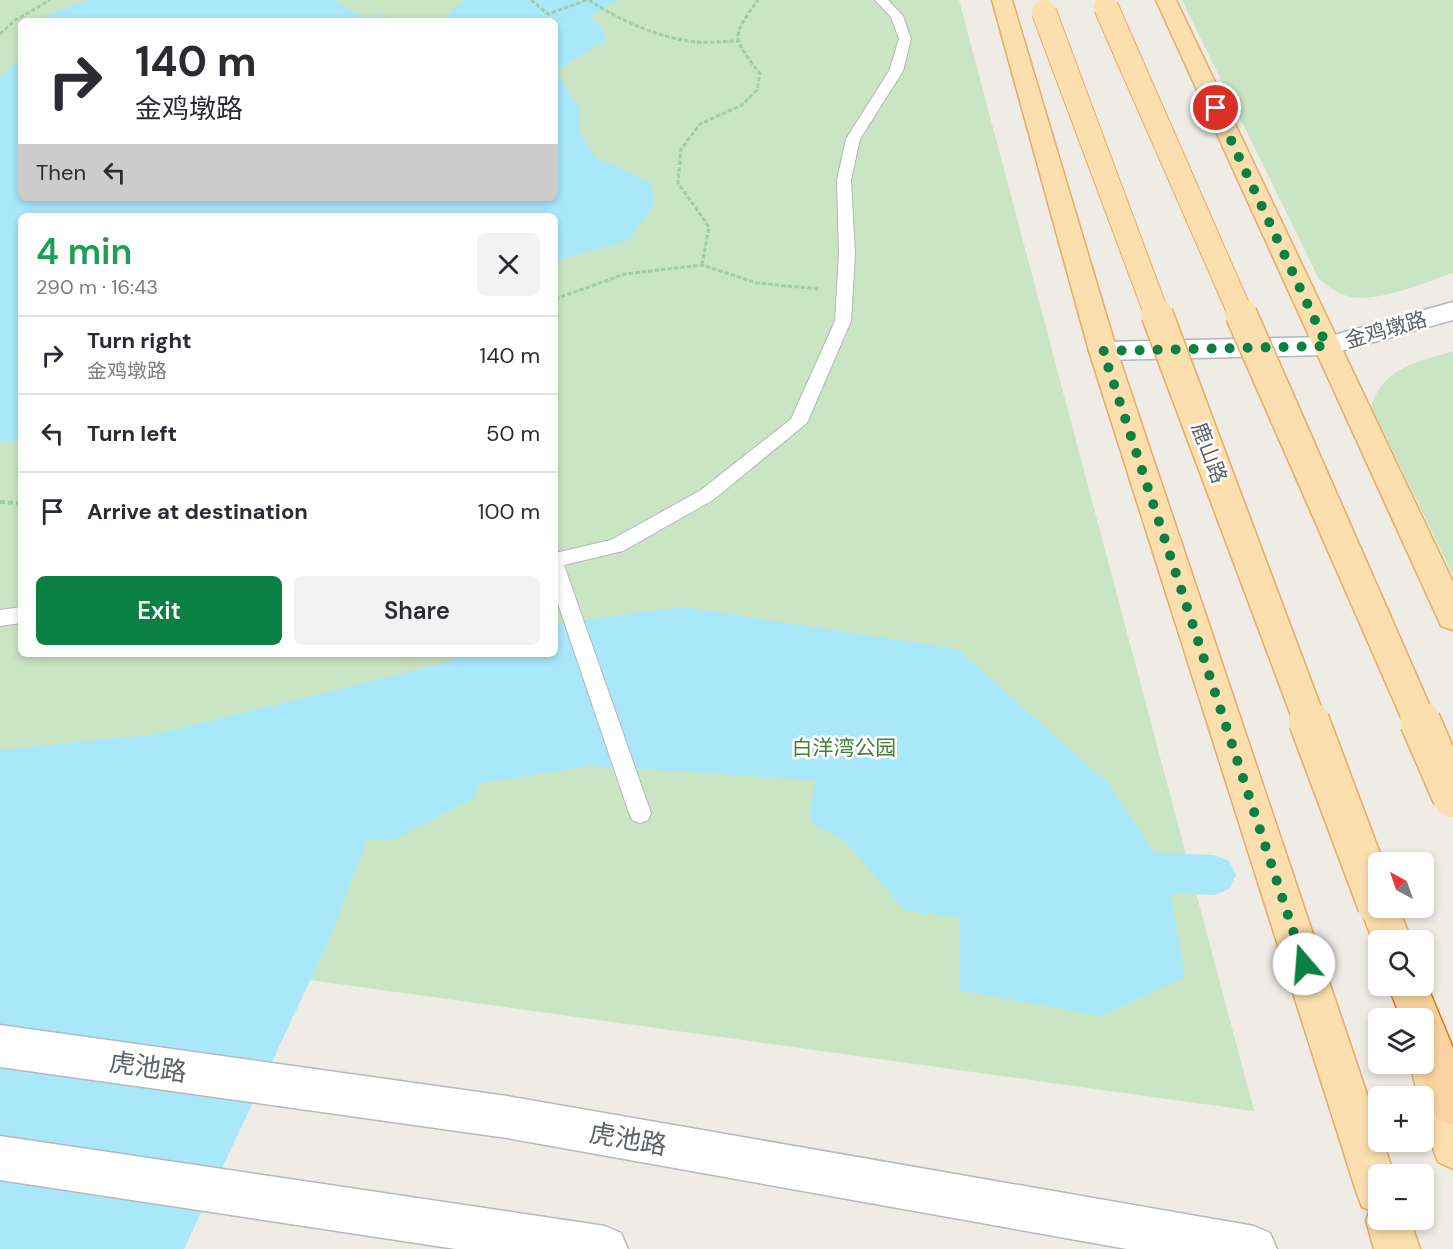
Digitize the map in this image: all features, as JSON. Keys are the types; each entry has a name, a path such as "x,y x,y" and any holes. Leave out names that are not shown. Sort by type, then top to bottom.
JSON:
{"highway":[{"path":"1434,1053 1453,1104"}],"main road":[{"path":"1002,0 1103,351 1369,1164"},
{"path":"1166,0 1453,617"},
{"path":"1105,3 1453,797"},
{"name":"鹿山路","path":"1042,6 1368,877"},
{"name":"金鸡墩路","path":"1103,351 1327,346 1453,310"},
{"name":"虎池路","path":"0,1046 507,1117 1254,1249"},
{"path":"1434,1074 1453,1147"},
{"path":"0,1158 605,1249"},
{"path":"1391,1230 1397,1249"}],"lane":[{"path":"558,559 616,546 706,495 798,423 843,321 847,254 844,180 853,139 896,71 905,39 897,16 881,0"},
{"path":"558,576 640,813"},
{"path":"0,618 18,615"}],"path":[{"path":"20,18 50,0"},
{"path":"531,0 548,14 588,0 612,16 648,30 697,42 739,41"},
{"path":"702,265 709,227 678,183 681,149 700,124 742,105 757,90 759,74 739,46 738,28 758,0"},
{"path":"0,34 18,19"},
{"path":"558,298 625,274 702,265 757,283 845,291"},
{"path":"0,502 18,503"}],"green space":[{"name":"白洋湾公园","path":"0,0 959,0 1254,1111 0,937"},
{"path":"1182,0 1453,0 1453,273 1389,294 1364,298 1343,294 1330,288 1319,279"},
{"path":"1453,351 1453,575 1371,406 1377,393 1393,374 1414,363"}],"water":[{"path":"88,0 338,0 335,2 366,18 49,18 53,13"},
{"path":"466,0 618,0 590,17 606,33 606,40 558,70 558,18 447,18 451,10"},
{"path":"382,13 383,18 370,18"},
{"path":"18,60 18,201 558,201 558,70 580,109 580,133 596,157 651,183 654,205 628,240 558,260 558,213 18,213 18,441 0,441 0,78"},
{"path":"682,607 957,649 1109,784 1167,873 1185,977 1100,1016 959,990 960,917 905,911 846,842 809,821 815,780 591,766 491,746 474,798 395,839 367,839 330,938 184,1249 0,1249 0,750 157,734 448,662 456,657 558,657 558,624"}],"waterway":[{"path":"435,772 589,748"},
{"path":"1116,871 1214,875"}],"route":[{"path":"1216,108 1327,346 1103,351 1304,964"}]}
